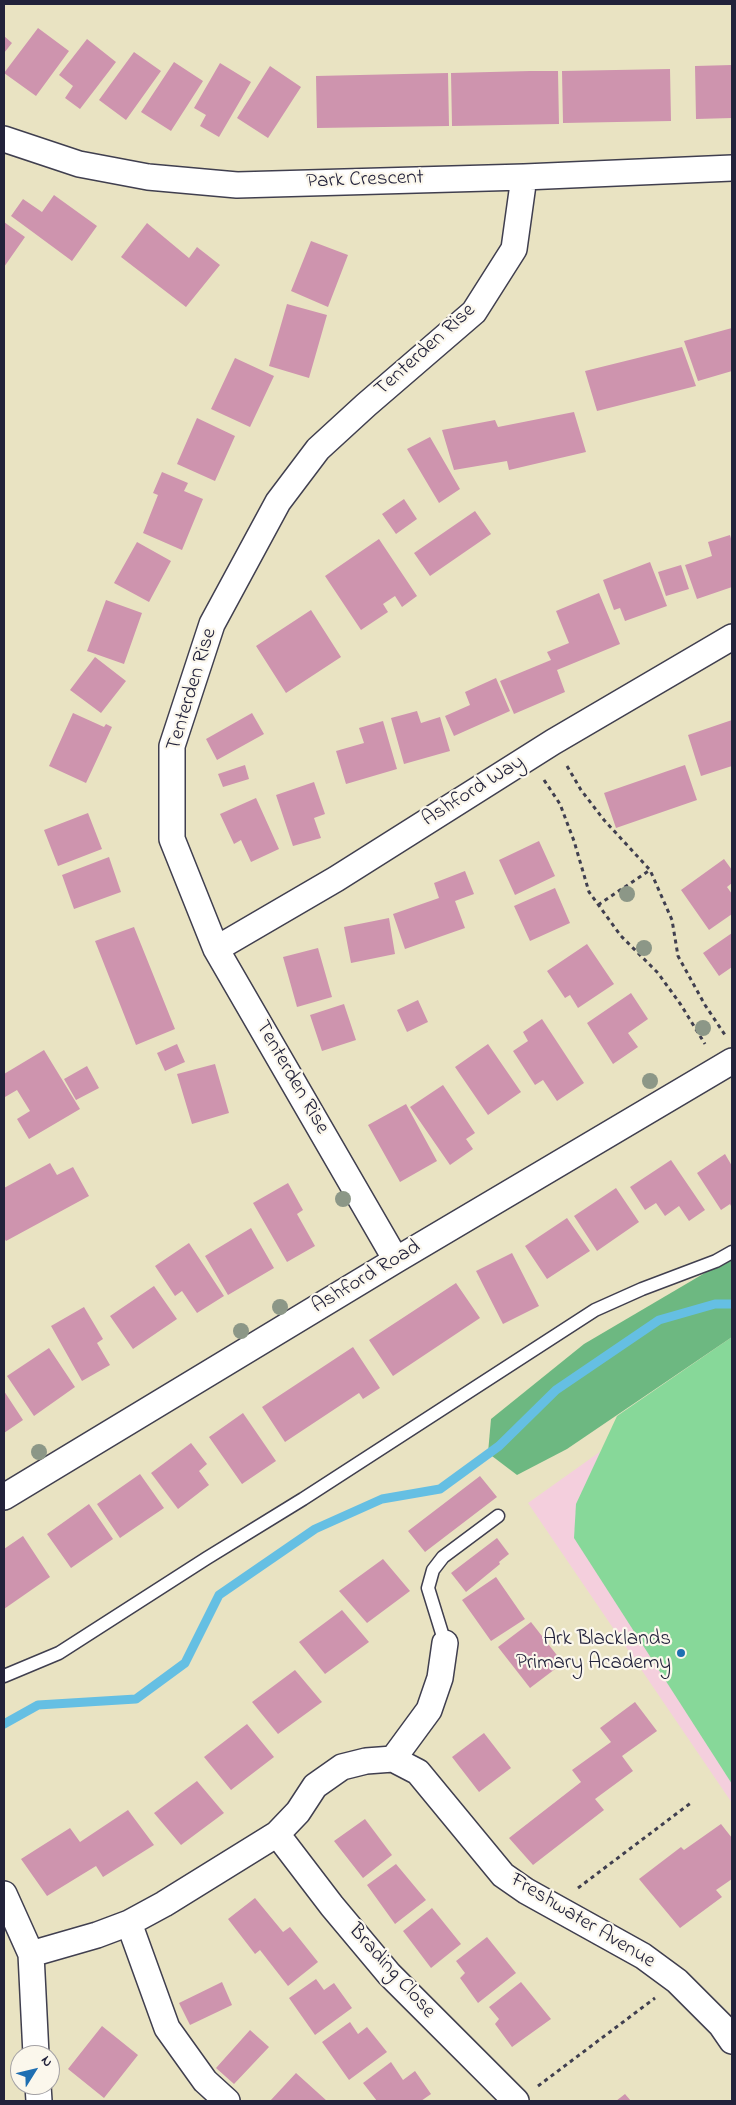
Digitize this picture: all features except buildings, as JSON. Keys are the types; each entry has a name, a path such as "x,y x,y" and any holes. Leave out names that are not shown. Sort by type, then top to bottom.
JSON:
{"street":[{"name":"Park Crescent","path":"4,139 79,164 148,177 237,185 524,177 732,168"},
{"name":"Tenterden Rise","path":"396,1260 216,949 172,840 172,746 212,624 278,502 318,449 474,312 514,249 524,177"},
{"name":"Ashford Way","path":"216,949 336,879 553,742 732,637"},
{"name":"Ashford Road","path":"4,1497 396,1260 726,1056"},
{"path":"31,1954 97,1935 129,1923 164,1904 277,1834 298,1812 315,1786 342,1767 366,1761 393,1759 429,1710 440,1678 444,1643"},
{"name":"Freshwater Avenue","path":"393,1759 418,1772 503,1875 526,1891 643,1956 677,1981 720,2025 732,2041"},
{"name":"Brading Close","path":"277,1834 332,1906 389,1974 525,2095"},
{"path":"4,1894 31,1954 36,2045"},
{"path":"129,1923 167,2028 205,2081 227,2101"}],"lane":[{"path":"4,1676 58,1653 303,1499 595,1310 732,1252"},
{"path":"444,1643 440,1620 428,1588 433,1570 443,1558 498,1516"}],"path":[{"path":"553,742 587,798 604,820 650,870 672,920 678,956 706,1005 726,1056"},
{"path":"529,757 560,804 574,841 589,892 621,936 658,974 726,1056"},
{"path":"598,905 650,870"},
{"path":"553,1906 692,1802"},
{"path":"525,2095 677,1981"}],"shaded area":[{"name":"Ark Blacklands Primary Academy","path":"732,1358 732,1803 528,1503"}],"green space":[{"path":"732,1257 732,1337 567,1449 517,1475 488,1453 491,1419 584,1344"},
{"name":"Ark Blacklands Primary Academy","path":"732,1337 732,1784 574,1538 576,1504 617,1416"}],"waterway":[{"path":"4,1724 38,1705 136,1699 185,1663 219,1595 315,1529 382,1499 440,1489 499,1446 556,1390 659,1320 715,1304 732,1304"}],"place":[{"name":"Ark Blacklands Primary Academy","path":"681,1653"}]}
